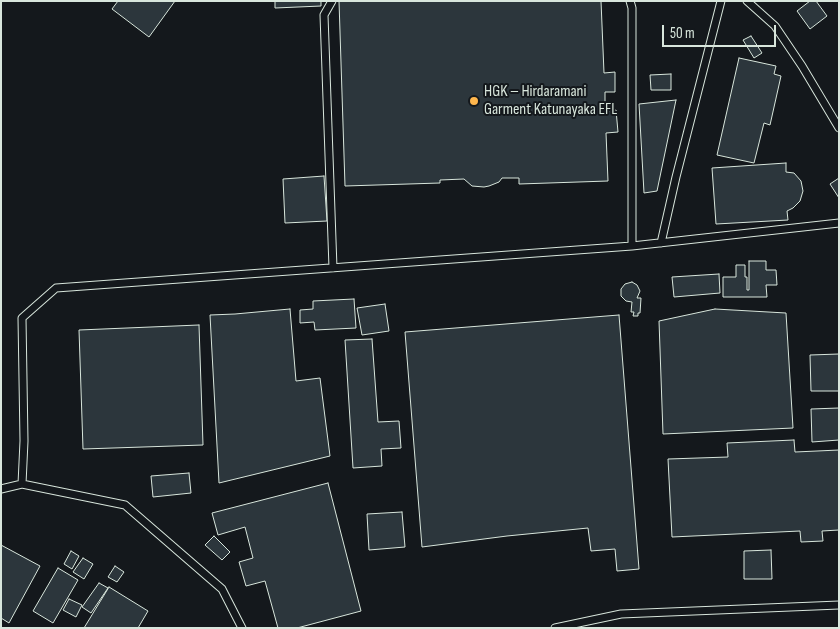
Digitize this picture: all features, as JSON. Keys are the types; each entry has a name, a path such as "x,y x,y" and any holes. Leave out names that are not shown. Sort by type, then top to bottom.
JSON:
{"lane":[{"path":"332,1 324,15 333,268"},
{"path":"630,1 632,8 632,246"},
{"path":"661,243 721,1"},
{"path":"747,1 775,26 802,66 839,128"},
{"path":"22,484 24,441 22,318 56,288 632,246 839,223"},
{"path":"1,489 22,484 125,505 222,589 242,628"},
{"path":"555,628 621,614 839,605"}],"building":[{"path":"118,1 175,1 149,37 112,9"},
{"path":"275,1 321,1 321,6 275,8"},
{"name":"HGK – Hirdaramani Garment Katunayaka EFL","path":"339,1 601,1 604,73 615,72 615,92 605,92 605,111 616,110 618,132 606,133 608,181 519,184 519,178 502,178 499,182 484,187 472,186 464,179 440,180 440,183 345,186"},
{"path":"810,1 816,1 827,16 810,29 797,11"},
{"path":"751,36 762,53 754,58 743,40"},
{"path":"739,58 776,66 774,74 781,76 770,125 764,123 754,163 717,155"},
{"path":"671,74 671,90 651,90 650,75"},
{"path":"676,100 657,191 644,193 639,104"},
{"path":"786,163 786,172 794,173 801,181 803,191 800,201 787,211 788,220 716,224 712,168"},
{"path":"324,176 327,221 285,223 283,179"},
{"path":"839,178 839,198 830,184"},
{"path":"749,261 766,261 766,270 776,270 777,285 766,285 767,297 723,297 723,277 736,277 736,265 745,265 747,290 749,290"},
{"path":"719,274 720,293 674,297 672,277"},
{"path":"632,282 637,285 640,291 637,298 641,298 638,316 633,316 634,312 631,312 632,302 626,301 621,296 621,289 625,284"},
{"path":"354,299 356,328 315,330 314,322 300,323 300,310 313,309 313,301"},
{"path":"385,304 389,331 362,335 357,308"},
{"path":"290,309 296,381 320,378 330,456 219,483 210,315"},
{"path":"715,309 786,313 793,428 663,434 659,321"},
{"path":"619,315 639,569 617,571 615,549 591,551 588,528 422,547 405,332"},
{"path":"199,325 203,445 83,449 79,330"},
{"path":"372,339 378,422 399,421 401,448 381,449 382,466 353,468 345,340"},
{"path":"839,354 839,391 811,391 810,355"},
{"path":"839,408 839,440 812,442 811,409"},
{"path":"794,440 795,452 839,450 839,530 822,531 823,541 801,542 800,531 672,537 668,459 728,457 727,443"},
{"path":"189,473 191,493 153,497 151,476"},
{"path":"328,483 361,611 297,628 278,628 265,581 246,586 239,562 253,558 245,527 218,535 212,513"},
{"path":"402,512 405,547 369,550 367,514"},
{"path":"214,536 230,552 222,560 205,545"},
{"path":"1,545 40,566 9,623 1,618"},
{"path":"771,550 772,579 744,579 744,551"},
{"path":"71,551 79,556 72,569 64,564"},
{"path":"83,558 93,564 84,579 73,572"},
{"path":"115,566 124,572 117,582 108,577"},
{"path":"58,568 78,580 53,623 33,611"},
{"path":"99,583 108,588 91,613 82,607"},
{"path":"109,587 148,611 138,628 84,628"},
{"path":"69,599 82,605 76,617 63,610"}],"place":[{"name":"HGK – Hirdaramani Garment Katunayaka EFL","path":"474,101"}]}
